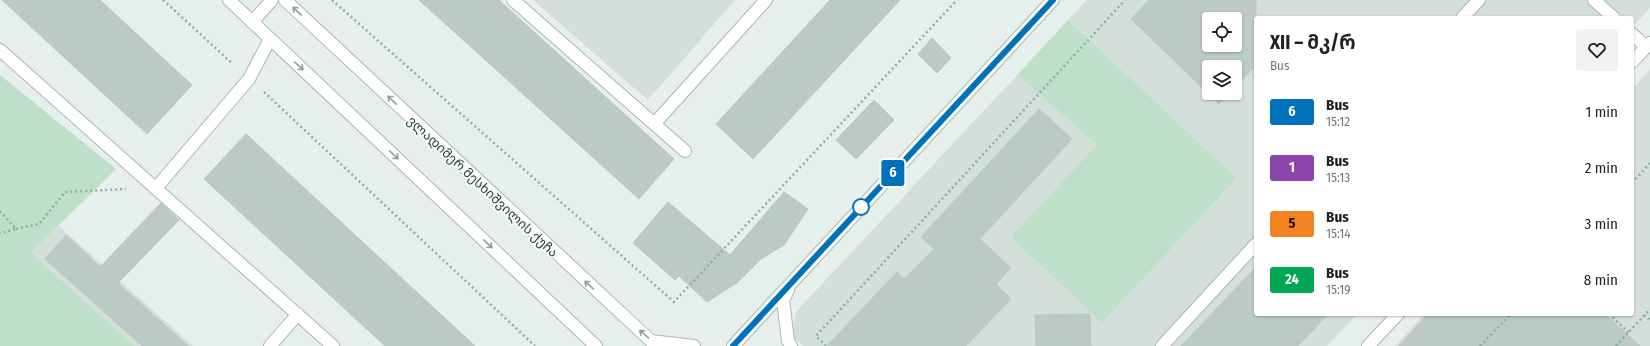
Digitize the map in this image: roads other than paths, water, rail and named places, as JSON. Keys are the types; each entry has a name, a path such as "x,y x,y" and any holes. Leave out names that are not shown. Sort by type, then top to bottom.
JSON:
{"street":[{"path":"229,0 594,345"},
{"path":"252,22 272,0"},
{"name":"ვლადიმერ მესხიშვილის ქუჩა","path":"285,0 651,341 694,346"},
{"path":"513,0 655,123 685,151"},
{"path":"655,123 766,0"},
{"path":"733,346 1053,0"},
{"path":"1464,16 1479,0"},
{"path":"1594,0 1612,16"},
{"path":"1634,35 1648,45 1634,60"},
{"path":"156,188 249,79 270,39"},
{"path":"0,50 333,346"},
{"path":"1162,346 1254,246"},
{"path":"791,346 788,341 783,300 795,278"},
{"path":"270,346 298,314"},
{"path":"1368,346 1396,316"}]}
